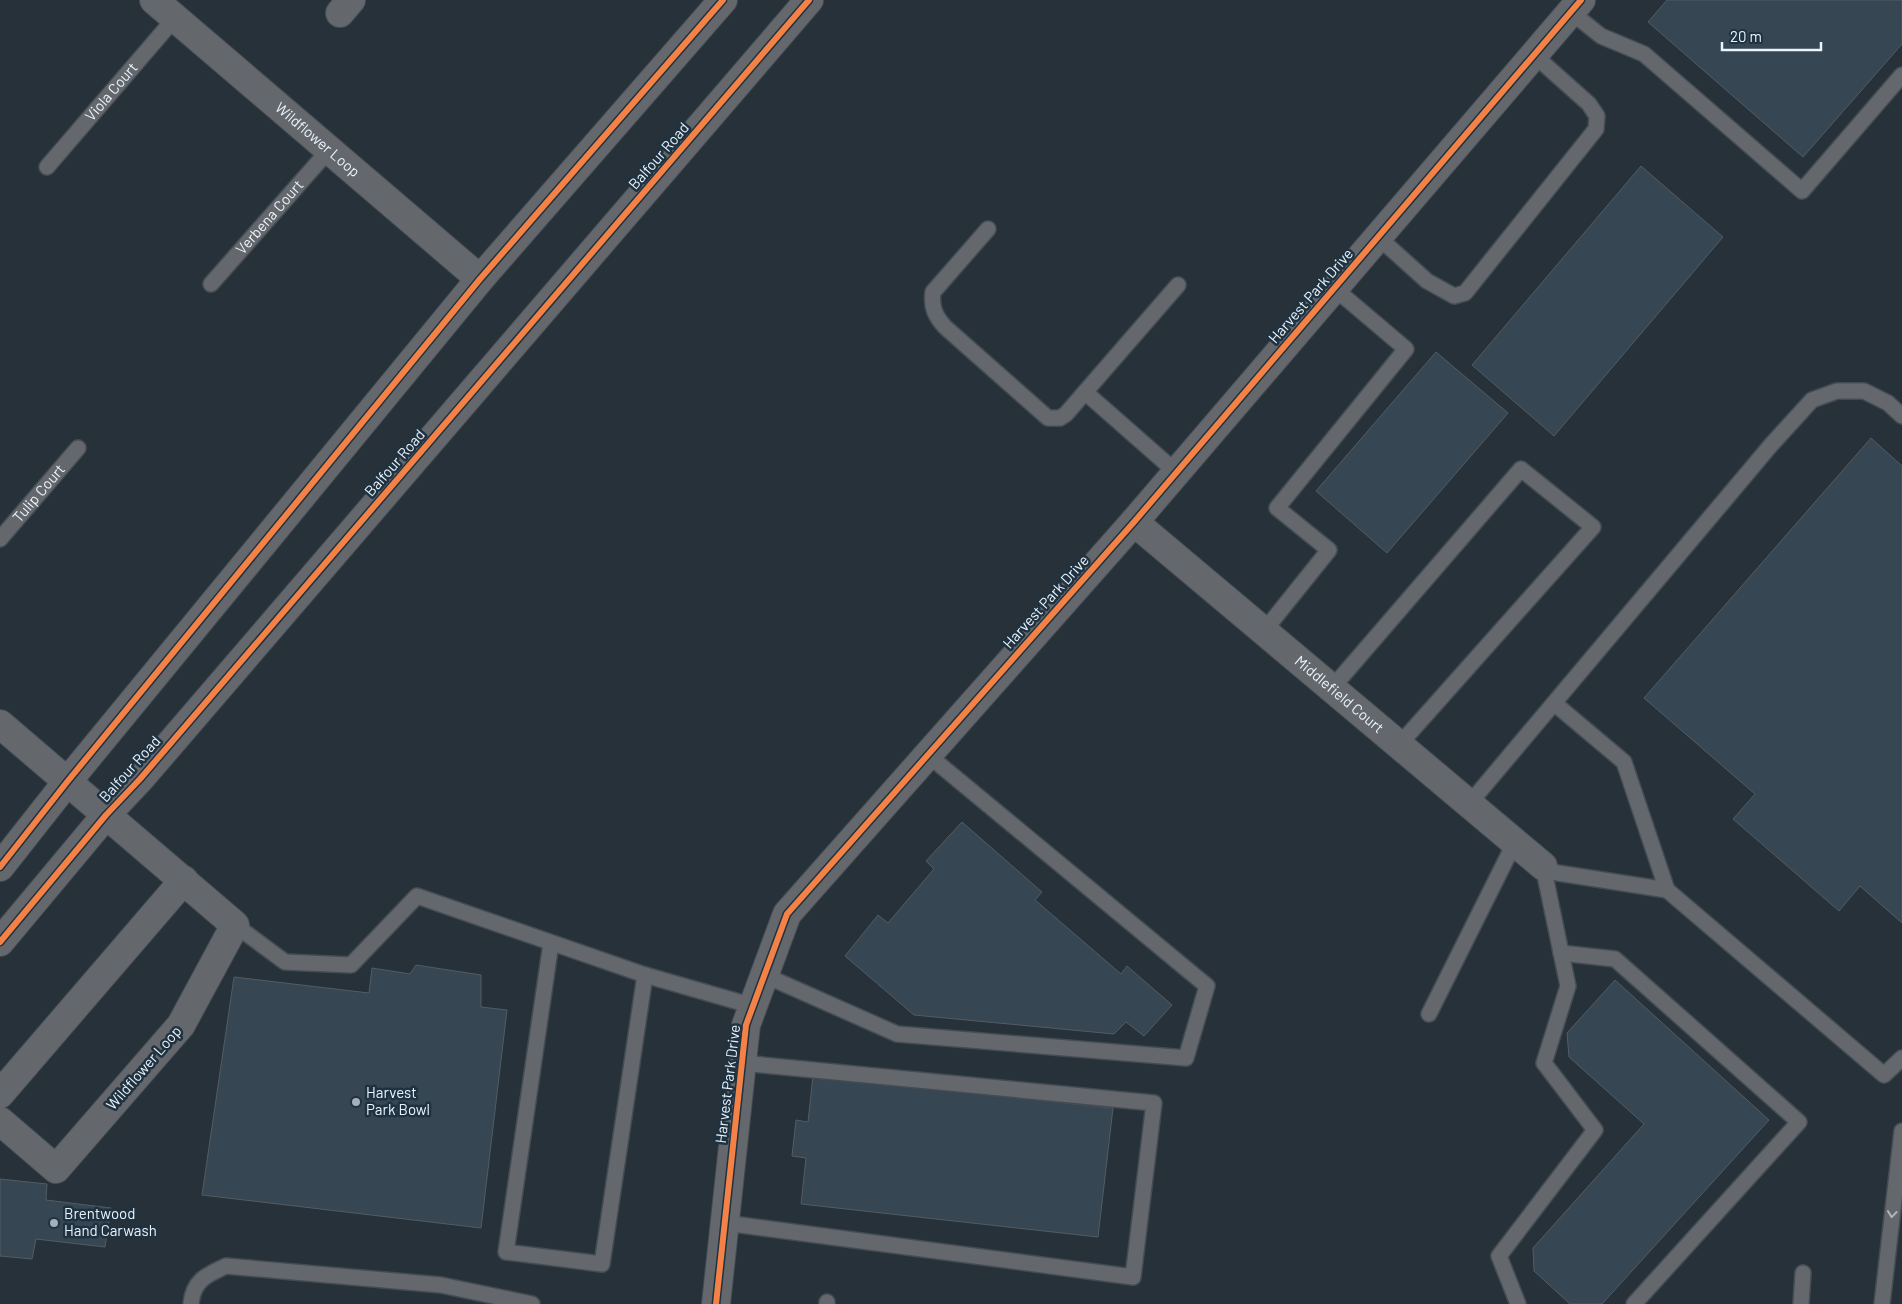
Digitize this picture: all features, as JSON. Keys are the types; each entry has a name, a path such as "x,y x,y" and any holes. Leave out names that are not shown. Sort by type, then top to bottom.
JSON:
{"street":[{"name":"Wildflower Loop","path":"154,0 480,279"},
{"path":"0,866 480,279 723,0"},
{"name":"Balfour Road","path":"0,942 106,815 140,779 809,0"},
{"name":"Harvest Park Drive","path":"716,1304 746,1025 787,914 1134,522 1576,6"},
{"name":"Middlefield Court","path":"1134,522 1515,842 1544,869"},
{"path":"0,724 235,925"},
{"path":"0,1094 184,880"},
{"name":"Wildflower Loop","path":"0,1121 56,1169 181,1025 235,925"}],"lane":[{"path":"1576,6 1601,36 1644,54 1802,191 1902,75"},
{"name":"Viola Court","path":"47,167 175,18"},
{"path":"1378,237 1427,282 1454,296 1465,293 1596,129 1597,116 1589,104 1534,55"},
{"name":"Verbena Court","path":"210,284 328,150"},
{"path":"988,229 933,292 932,303 936,316 945,328 1048,418 1060,418 1066,414 1178,285"},
{"path":"1264,631 1329,550 1277,508 1406,349 1334,288"},
{"path":"1469,804 1765,452 1812,400 1837,391 1864,390 1888,403 1902,416"},
{"path":"1084,392 1176,472"},
{"name":"Tulip Court","path":"0,539 78,448"},
{"path":"1332,688 1520,469 1593,527 1399,745"},
{"path":"1554,703 1624,762 1667,890"},
{"path":"764,975 897,1034 1186,1058 1207,986 928,755"},
{"path":"1429,1014 1515,842"},
{"path":"1518,1304 1499,1256 1595,1130 1544,1063 1568,986 1544,869 1667,890 1884,1074 1902,1058"},
{"path":"235,925 285,962 351,965 417,896 645,975 753,1006"},
{"path":"551,943 506,1252 602,1264 645,975"},
{"path":"1561,953 1615,959 1800,1122 1634,1304"},
{"path":"725,1223 1133,1277 1154,1103 742,1063"},
{"path":"1882,1304 1902,1131"},
{"path":"191,1304 192,1292 199,1282 210,1273 226,1266 441,1286 532,1304"},
{"path":"1801,1304 1803,1273"}],"building":[{"path":"1667,0 1902,0 1902,44 1803,157 1648,22"},
{"path":"1641,166 1723,237 1554,436 1472,365"},
{"path":"1436,352 1508,413 1387,553 1316,491"},
{"path":"1871,438 1902,466 1902,923 1860,886 1839,911 1733,819 1755,794 1644,698"},
{"path":"962,822 1042,892 1035,900 1121,974 1127,966 1172,1005 1144,1036 1126,1022 1114,1034 914,1015 845,956 878,915 888,923 934,869 926,861"},
{"name":"Harvest Park Bowl","path":"416,965 481,975 481,1007 507,1010 481,1228 202,1195 234,977 369,993 372,968 410,974"},
{"path":"1615,980 1769,1120 1602,1304 1570,1304 1534,1271 1533,1248 1644,1124 1569,1057 1567,1033"},
{"path":"813,1076 1113,1108 1098,1237 801,1204 806,1158 792,1156 796,1120 808,1122"},
{"name":"Brentwood Hand Carwash","path":"0,1179 47,1184 46,1200 111,1208 105,1247 36,1239 32,1259 0,1256"}],"cycle path":[{"path":"0,867 67,782 480,279 723,0"},
{"path":"0,942 106,815 140,779 809,0"},
{"path":"716,1304 746,1025 787,914 1134,522 1581,0"}],"place":[{"name":"Harvest Park Bowl","path":"356,1102"},
{"name":"Brentwood Hand Carwash","path":"54,1223"}]}
